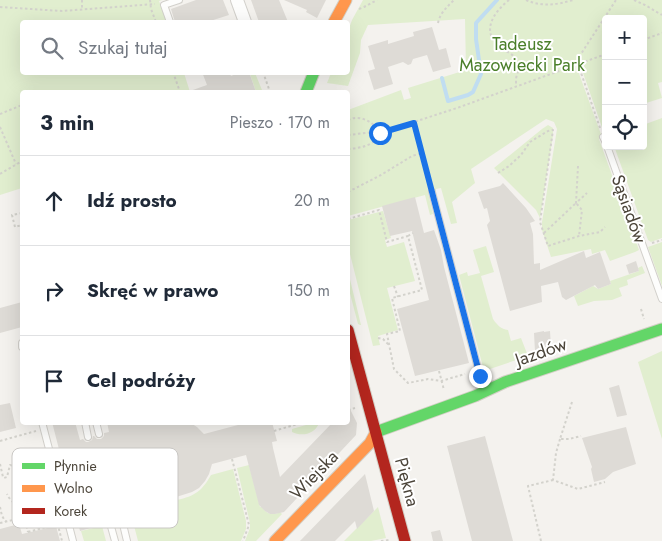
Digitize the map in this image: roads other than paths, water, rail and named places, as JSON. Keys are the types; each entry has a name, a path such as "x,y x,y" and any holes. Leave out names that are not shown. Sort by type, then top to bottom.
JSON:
{"street":[{"path":"237,0 244,20"},
{"path":"335,20 346,0"},
{"path":"307,90 313,75"},
{"name":"Jazdów","path":"376,432 485,392 505,382 662,329"},
{"name":"Piękna","path":"350,337 405,541"},
{"name":"Wiejska","path":"275,541 370,443 376,432"}],"lane":[{"path":"169,20 164,5 179,0"},
{"name":"Sąsiadów","path":"608,150 662,299"},
{"path":"432,192 485,392"},
{"path":"43,425 49,448"},
{"path":"85,425 88,437"},
{"path":"97,425 99,434"},
{"path":"70,528 73,541"},
{"path":"111,528 115,541"},
{"path":"124,528 127,541"}],"waterway":[{"path":"442,78 448,101 473,92 481,74 476,39 476,23 497,0"}],"park label":[{"name":"Tadeusz Mazowiecki Park","path":"522,54"}]}
